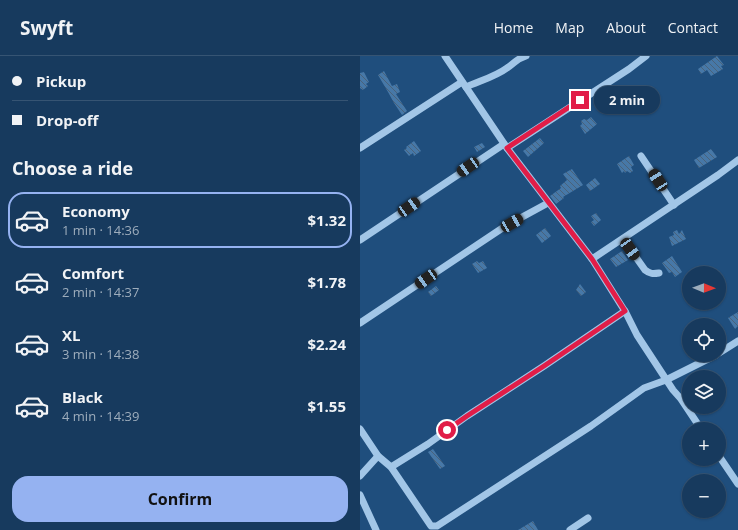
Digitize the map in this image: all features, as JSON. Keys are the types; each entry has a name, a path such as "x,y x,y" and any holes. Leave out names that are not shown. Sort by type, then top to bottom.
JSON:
{"street":[{"path":"445,56 505,146 592,259 625,311 637,335 666,380 696,422"},
{"path":"360,148 464,84 502,71 519,58 526,56"},
{"path":"360,240 505,146 629,69 646,56"},
{"path":"641,156 674,205"},
{"path":"592,259 674,205 738,160"},
{"path":"360,323 504,227 548,203"},
{"path":"623,238 645,270 653,274 660,273"},
{"path":"391,467 428,444 467,416 625,311"},
{"path":"726,349 738,341"},
{"path":"360,429 378,456 391,467 430,529 498,487 591,426 644,388 666,380 702,362"},
{"path":"360,476 378,456"},
{"path":"726,466 738,484"},
{"path":"360,495 376,530"},
{"path":"570,530 588,518"}],"building":[{"path":"717,56 724,65 721,66 723,69 711,76 707,70 701,74 698,69"},
{"path":"384,71 392,86 397,84 400,92 396,94 407,111 402,115 378,75"},
{"path":"364,72 369,82 366,84 368,86 363,90 360,88 360,73"},
{"path":"591,117 597,124 585,134 580,126 582,124 581,121 584,119 587,120"},
{"path":"540,138 544,143 528,157 523,151"},
{"path":"414,141 421,151 414,156 413,153 409,156 404,150"},
{"path":"482,143 485,147 477,152 474,147"},
{"path":"711,149 717,157 699,168 694,160"},
{"path":"629,156 634,165 631,167 633,171 630,173 627,171 625,173 624,171 622,173 617,164"},
{"path":"572,169 583,185 563,197 564,198 556,204 550,196 561,188 560,186 567,180 563,174"},
{"path":"595,178 600,184 590,191 586,185"},
{"path":"596,213 601,220 594,226 591,222 594,220 591,216"},
{"path":"545,228 551,236 542,243 536,235"},
{"path":"677,230 679,234 682,230 686,239 672,246 669,237 674,235 673,232"},
{"path":"622,251 628,260 616,267 610,259"},
{"path":"672,256 682,272 675,277 672,272 669,273 662,263"},
{"path":"477,261 479,263 483,261 487,268 478,273 472,264"},
{"path":"580,284 586,292 581,296 576,290"},
{"path":"436,286 439,290 431,296 428,292"},
{"path":"738,312 738,326 735,329 728,318"},
{"path":"433,449 445,466 440,469 428,452"},
{"path":"533,521 538,530 518,530"}],"route":[{"path":"447,430 625,311 592,259 507,148 580,100"}]}
